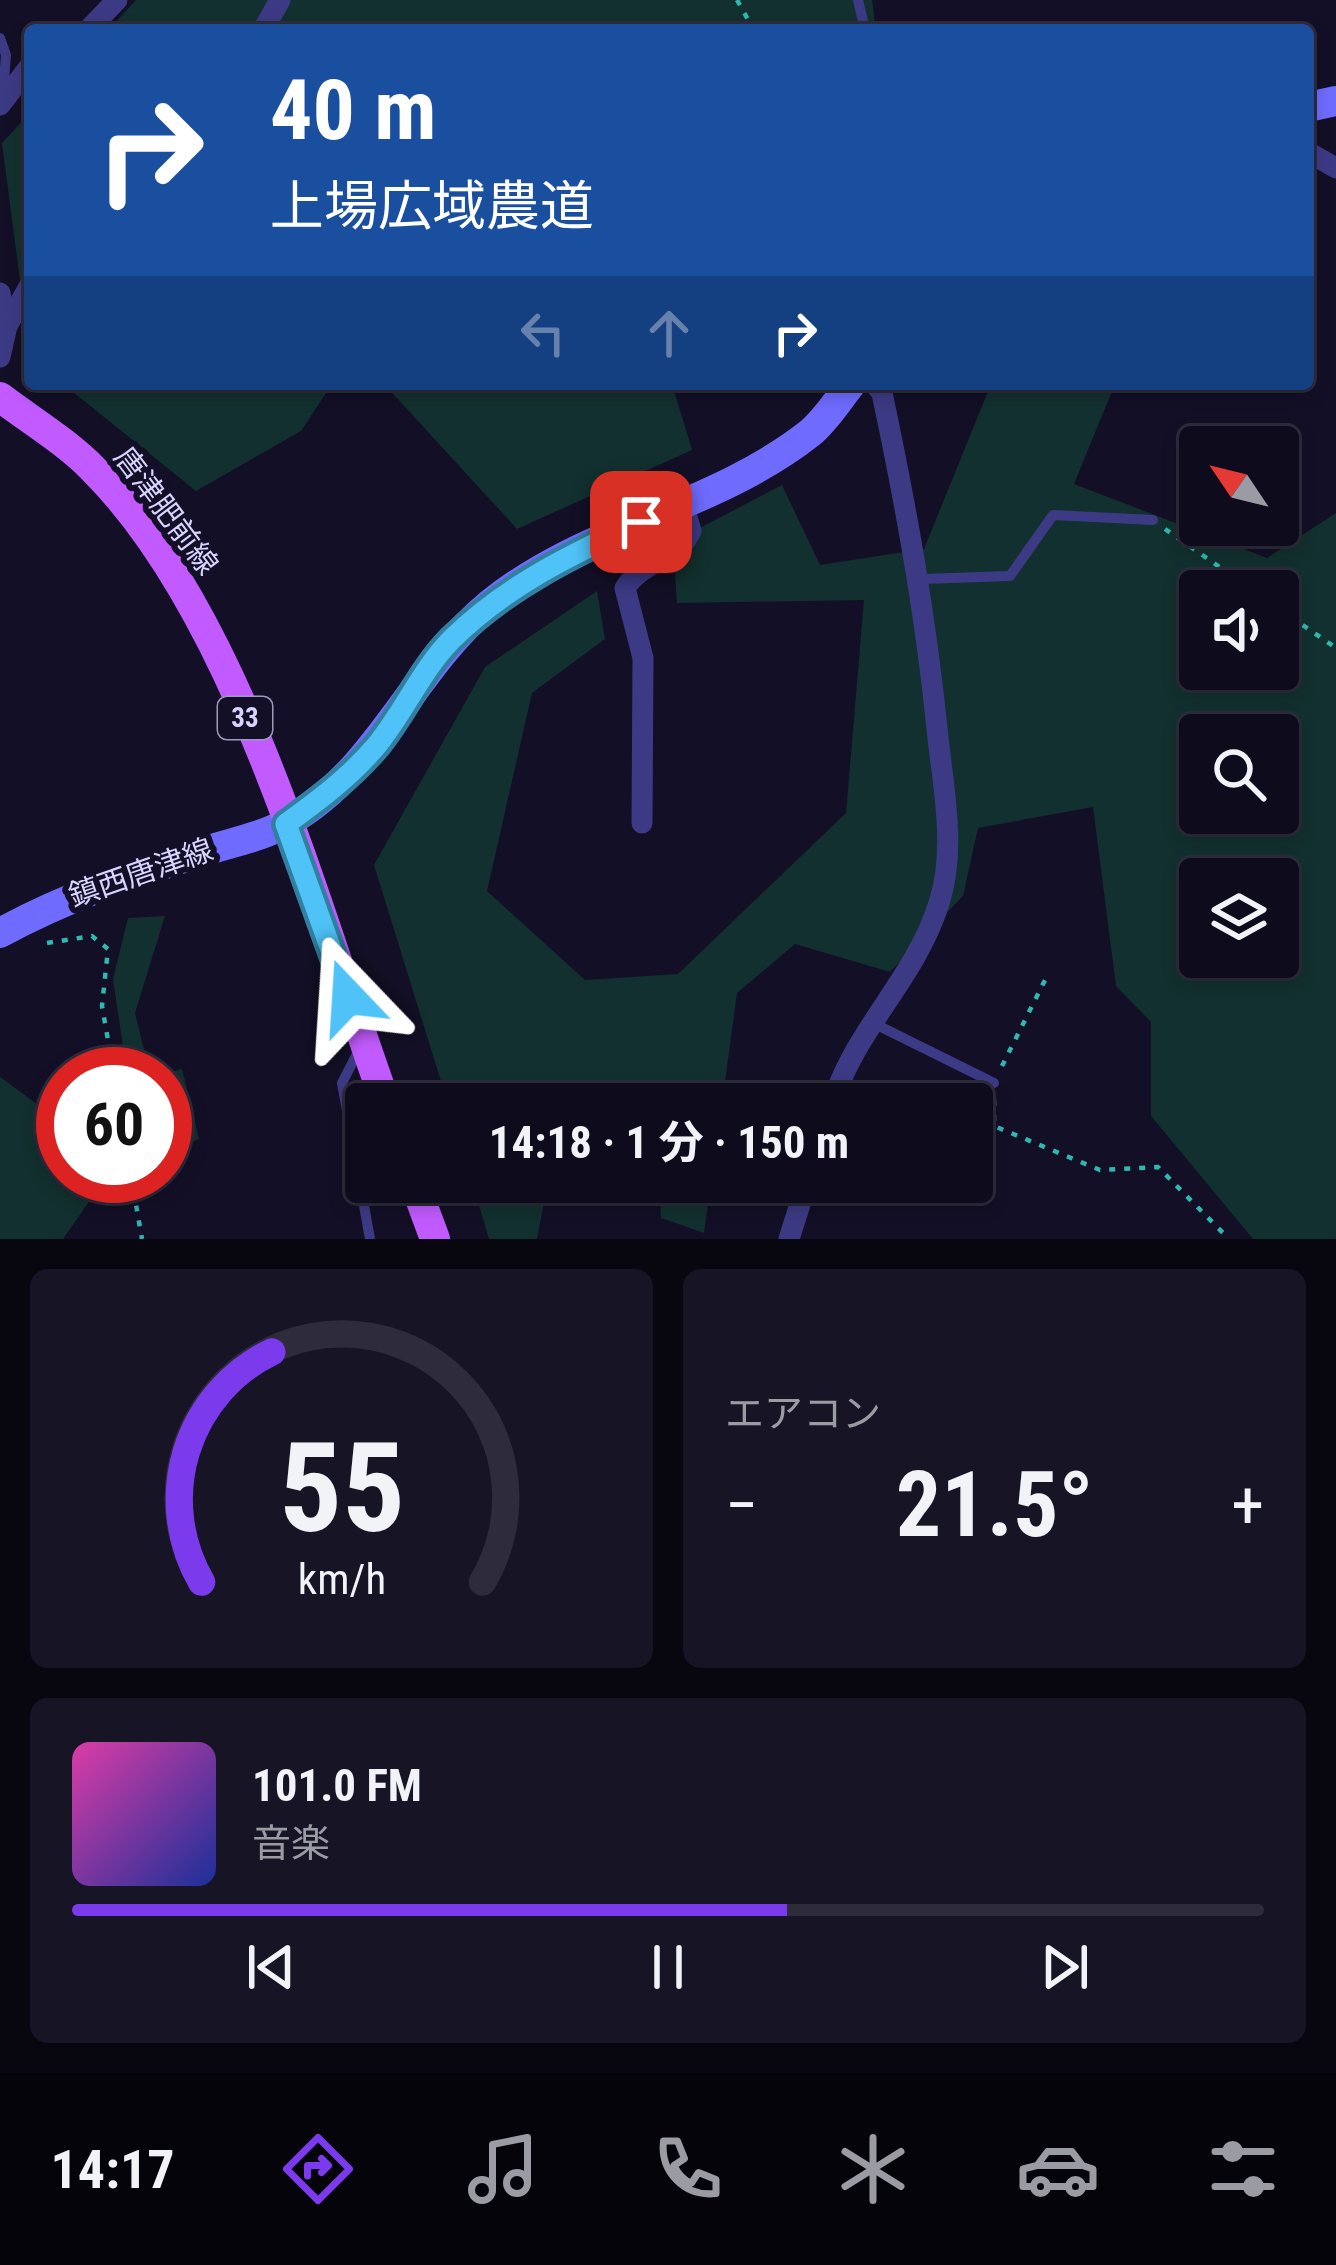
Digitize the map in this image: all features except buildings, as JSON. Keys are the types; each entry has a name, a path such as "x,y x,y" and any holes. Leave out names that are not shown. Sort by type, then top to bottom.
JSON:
{"main road":[{"name":"唐津肥前線","path":"0,397 94,470 182,584 228,675 378,1083"},
{"path":"422,1203 435,1239"}],"street":[{"path":"94,24 117,0"},
{"path":"1,100 24,73"},
{"path":"0,293 7,326"},
{"path":"0,358 7,326 24,296"},
{"name":"鎮西唐津線","path":"0,933 61,899 286,824 342,783 379,743 448,643 493,602 558,560 756,470 814,430 845,390"},
{"path":"838,1083 870,1022 917,962 941,898 948,827 922,579 879,390"},
{"path":"642,823 643,658 625,588 636,570 684,547 691,531 683,503"},
{"path":"789,1239 800,1203"}],"lane":[{"path":"0,38 6,55 1,100"},
{"path":"922,579 1010,576 1053,515 1153,520"},
{"path":"870,1022 994,1083"},
{"path":"363,1041 342,1083 370,1239"}],"path":[{"path":"1153,520 1224,570"},
{"path":"1299,622 1336,648"},
{"path":"46,944 92,937 108,949 102,1006 109,1047"},
{"path":"1045,980 994,1083 994,1126 1100,1170 1158,1167 1229,1239"},
{"path":"136,1203 142,1239"}],"green space":[{"path":"136,0 872,0 875,24 114,24"},
{"path":"24,119 24,311 2,143"},
{"path":"70,390 328,390 301,431 196,491"},
{"path":"390,390 674,390 692,450 517,529"},
{"path":"989,390 1113,390 1074,484 1179,524 1179,546 1236,546 1267,558 1285,546 1299,546 1299,537 1336,513 1336,1239 1253,1239 1151,1116 1151,1022 1116,986 1093,807 978,828 963,896 890,972 795,944 737,993 725,1083 441,1083 374,865 485,667 597,591 605,639 532,693 487,891 585,980 678,974 846,813 864,600 677,603 673,542 782,485 820,565 924,549"},
{"path":"165,916 135,1013 143,1047 123,1047 113,979 128,918"},
{"path":"0,1077 36,1103 36,1203 88,1203 63,1239 0,1239"},
{"path":"192,1110 199,1139 192,1142"},
{"path":"478,1203 544,1203 537,1239 489,1239"},
{"path":"660,1203 708,1203 704,1233 661,1218"}],"route":[{"path":"348,997 286,824 342,783 379,743 448,643 493,602 558,560 641,522"}]}
